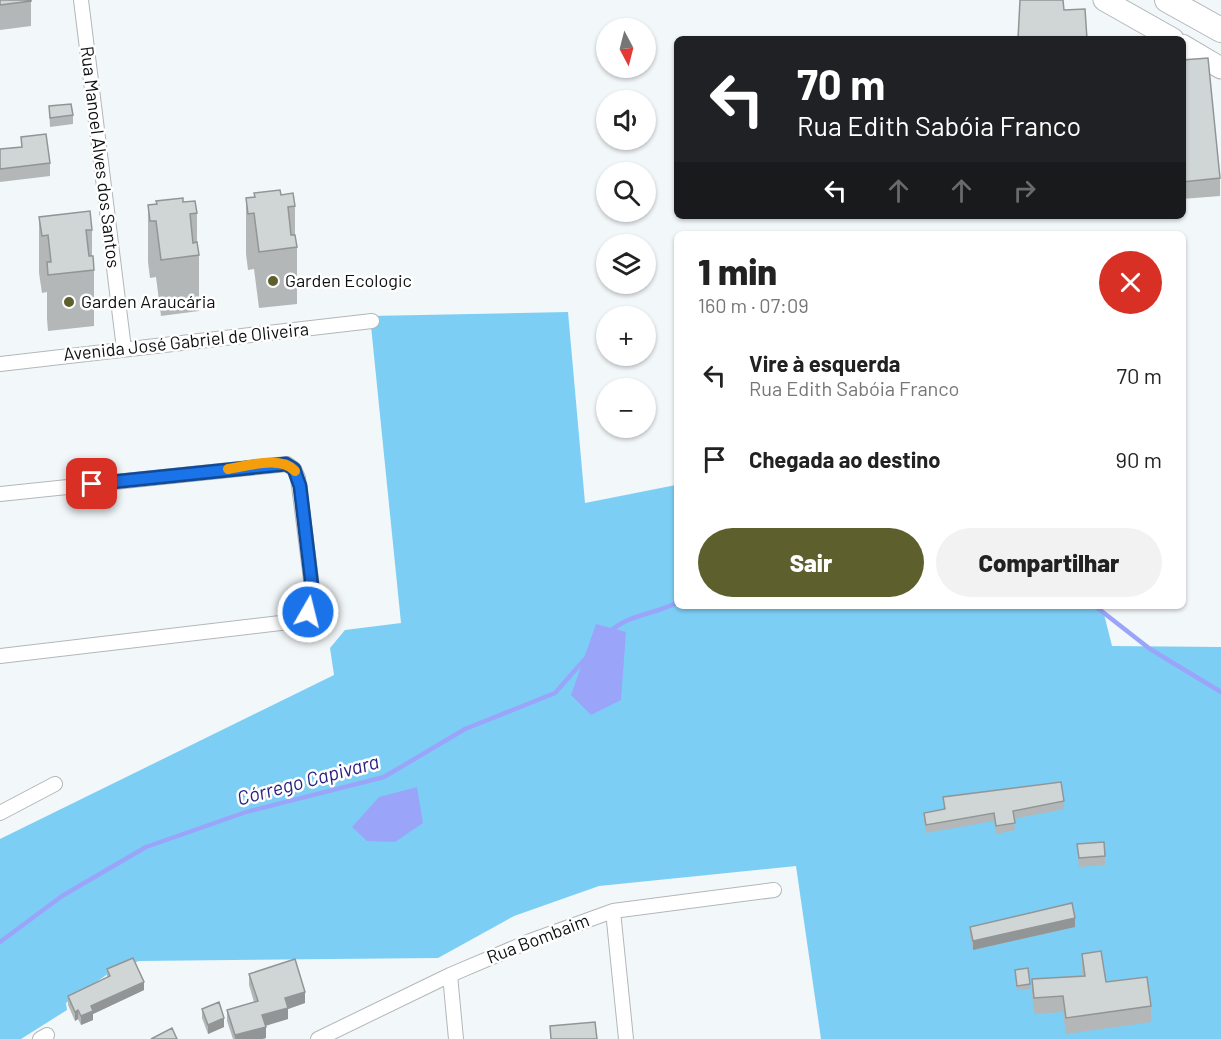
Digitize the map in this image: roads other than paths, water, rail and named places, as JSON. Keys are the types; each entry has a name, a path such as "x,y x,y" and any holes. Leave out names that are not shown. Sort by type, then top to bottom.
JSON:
{"highway":[{"path":"1167,0 1220,29"}],"main road":[{"path":"1104,0 1168,36"},
{"path":"1186,47 1221,68"}],"street":[{"name":"Rua Manoel Alves dos Santos","path":"81,0 124,349"},
{"name":"Avenida José Gabriel de Oliveira","path":"0,363 372,321"},
{"path":"0,494 277,463 286,464 294,469 300,486 313,595 308,612 289,622 0,656"},
{"path":"0,813 55,784"},
{"name":"Rua Bombaim","path":"318,1039 450,975 530,941 613,911 774,890"},
{"path":"613,911 626,1039"},
{"path":"450,975 456,1039"}],"waterway":[{"name":"Córrego Capivara","path":"609,633 623,622 674,604"},
{"name":"Córrego Capivara","path":"1099,609 1150,649 1221,692"},
{"name":"Córrego Capivara","path":"0,942 62,896 146,847 246,812 384,777 465,729 555,693 585,659"}],"place":[{"name":"Garden Ecologic","path":"273,281"},
{"name":"Garden Araucária","path":"69,302"}]}
